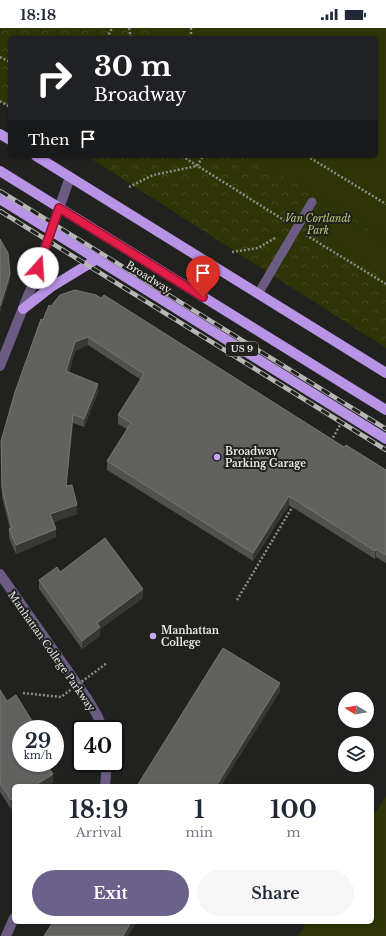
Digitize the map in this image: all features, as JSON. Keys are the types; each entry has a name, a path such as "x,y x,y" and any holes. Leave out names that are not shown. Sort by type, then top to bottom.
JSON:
{"main road":[{"path":"39,158 386,373"},
{"name":"Broadway","path":"0,171 386,410"},
{"name":"Broadway","path":"0,199 386,439"},
{"path":"23,309 51,287 97,259"}],"street":[{"path":"0,366 23,309 70,177"},
{"name":"Manhattan College Parkway","path":"0,574 87,698 99,720"},
{"path":"105,784 107,772"},
{"path":"6,936 12,922"}],"lane":[{"path":"258,294 312,202"}],"path":[{"path":"185,158 386,284"},
{"path":"128,187 153,175 197,166 202,158"},
{"path":"310,158 386,204"},
{"path":"232,252 258,248 277,237"},
{"path":"331,442 343,421"},
{"path":"237,600 298,497"},
{"path":"23,693 61,697 107,663"}],"green space":[{"name":"Van Cortlandt Park","path":"0,28 386,28 386,348 90,158 378,158 378,36 8,36 8,107 0,102"},
{"path":"161,28 386,28 386,238 254,158 378,158 378,36 161,36"},
{"path":"325,205 386,243 386,279 309,231"},
{"path":"386,796 386,936 298,936 306,924 374,924 374,815"}],"building":[{"path":"0,239 8,253 10,274 0,306"},
{"path":"75,290 96,295 101,298 104,295 344,447 346,445 386,470 386,555 376,549 375,551 289,496 253,553 107,461 131,423 118,415 144,374 88,337 75,342 66,371 98,384 84,419 73,414 66,486 72,485 77,505 50,514 56,529 16,545 9,529 12,528 2,488 1,441 15,392 41,319 43,320 49,305 51,306 60,295"},
{"path":"105,538 143,589 97,623 100,627 82,641 39,580 57,567 60,572"},
{"path":"223,648 280,683 217,784 138,784"},
{"path":"0,690 7,701 16,695 31,720 12,720 12,772 52,772 53,774 37,784 12,784 11,800 0,783"},
{"path":"52,924 130,924 123,936 44,936"}],"railway":[{"path":"0,191 386,429"},
{"path":"0,211 386,450"}],"place":[{"name":"Broadway Parking Garage","path":"217,457"},
{"name":"Manhattan College","path":"153,636"}],"route":[{"path":"38,268 59,208 203,297"}]}
